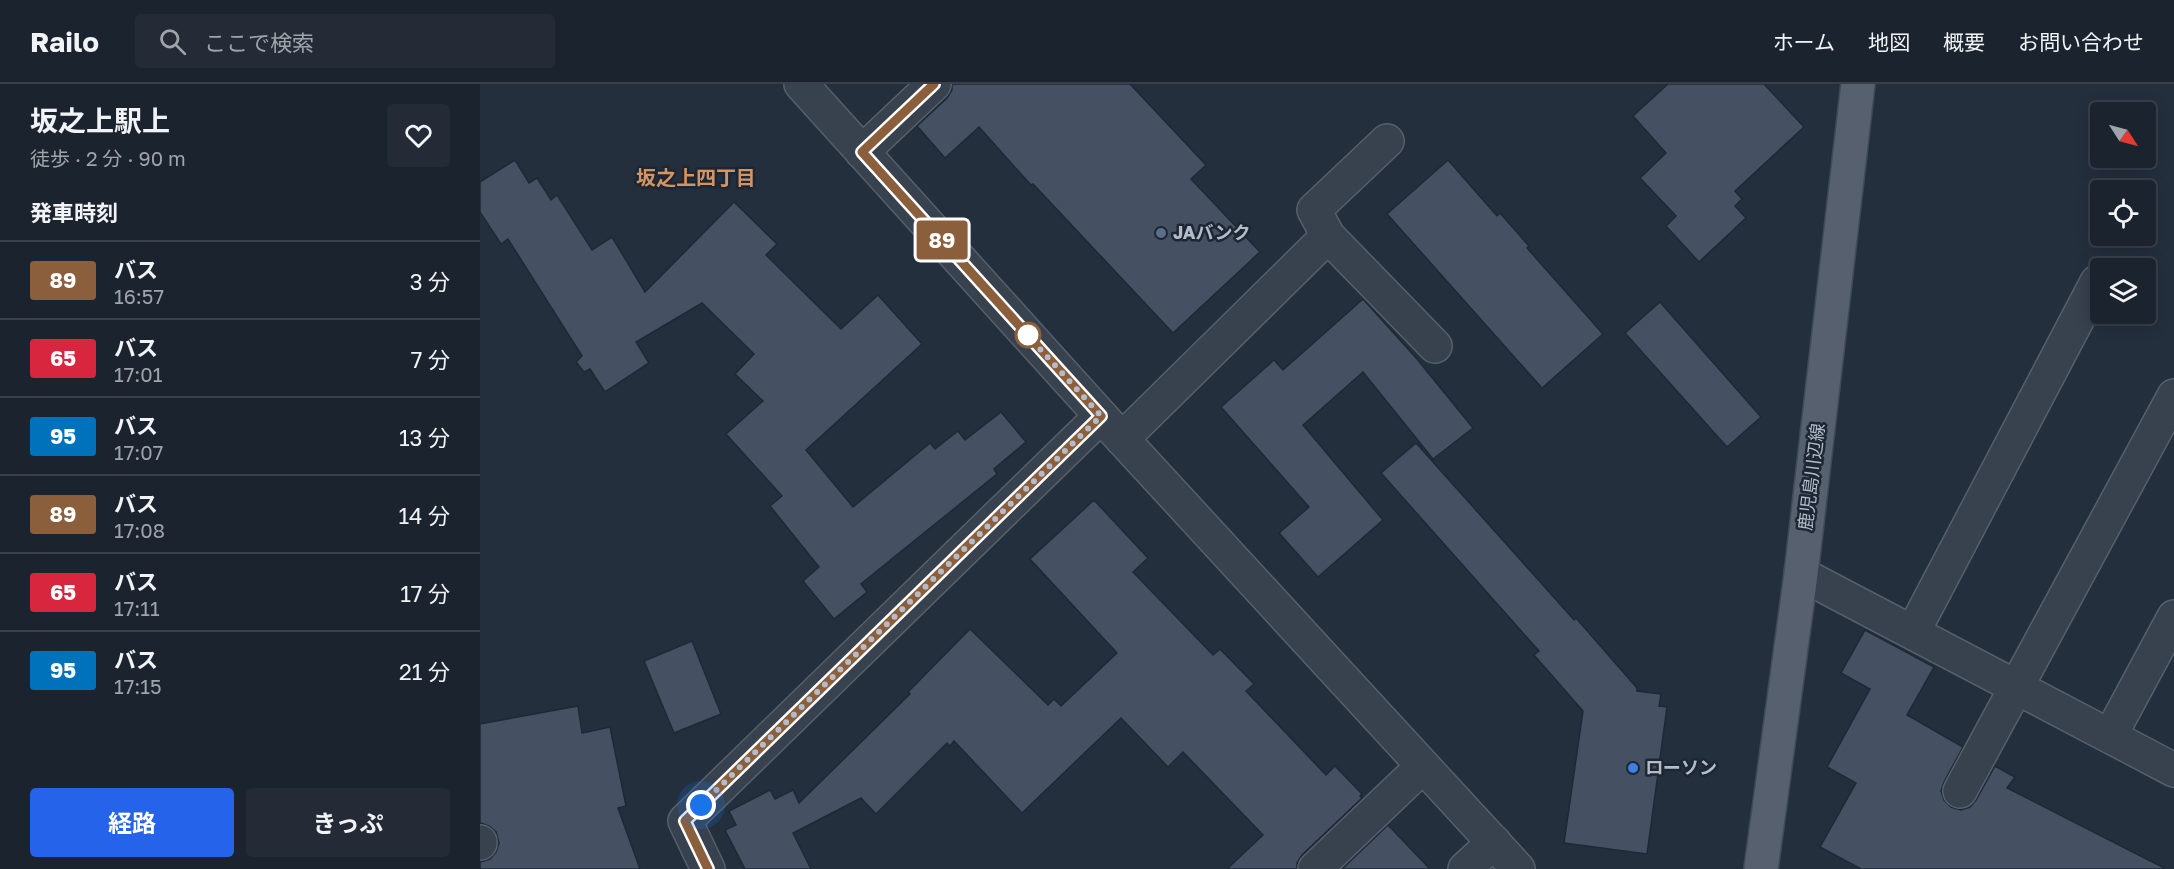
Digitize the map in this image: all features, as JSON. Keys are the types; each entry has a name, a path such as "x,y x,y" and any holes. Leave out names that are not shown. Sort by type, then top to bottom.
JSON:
{"main road":[{"name":"鹿児島川辺線","path":"1761,869 1801,574 1858,84"}],"street":[{"path":"801,84 1112,428 1518,869"},
{"path":"862,152 934,84"},
{"path":"1387,141 1314,210 1328,236 1435,346"},
{"path":"708,869 685,821 1112,428 1328,236"},
{"path":"1913,632 2090,295"},
{"path":"1960,791 2174,396"},
{"path":"1801,574 2174,770"},
{"path":"2110,736 2174,617"},
{"path":"1315,869 1423,766"},
{"path":"1465,869 1494,842"}],"building":[{"path":"952,84 1130,84 1206,165 1191,179 1260,252 1173,333 1033,184 1031,185 979,127 945,158 917,126 947,98 952,90"},
{"path":"1668,84 1764,84 1804,127 1735,191 1742,199 1735,206 1746,218 1699,262 1666,226 1676,216 1640,178 1666,153 1633,116"},
{"path":"515,160 529,183 537,178 551,200 557,195 592,250 612,237 645,292 734,202 777,244 766,255 841,329 878,295 922,344 806,450 853,507 930,443 935,449 958,431 965,440 1001,412 1026,442 994,469 997,474 861,584 867,592 834,619 803,581 819,567 770,506 782,496 726,434 763,401 735,374 754,354 702,303 636,342 649,363 605,392 590,369 584,372 576,362 582,356 508,239 501,244 480,212 480,182"},
{"path":"1448,160 1497,216 1500,213 1529,246 1527,248 1603,334 1542,388 1387,214"},
{"path":"1363,299 1417,359 1473,428 1433,459 1363,372 1303,425 1383,520 1318,577 1279,533 1309,507 1221,407 1274,360 1283,370"},
{"path":"1660,302 1761,417 1727,447 1625,333"},
{"path":"1416,443 1574,620 1576,618 1637,688 1637,691 1661,694 1659,706 1667,707 1647,854 1564,843 1583,711 1534,655 1539,651 1381,473"},
{"path":"1094,500 1148,558 1133,572 1213,655 1220,649 1254,684 1246,691 1326,775 1335,766 1362,794 1360,796 1362,798 1302,855 1297,863 1297,869 1227,869 1263,835 1183,752 1168,767 1121,718 1022,813 954,741 950,746 947,743 876,814 861,798 793,833 811,869 745,869 725,830 736,825 729,811 770,790 775,799 793,790 799,803 910,694 908,692 970,629 1048,705 1054,699 1061,706 1117,653 1030,559"},
{"path":"1865,630 1934,667 1907,715 1963,747 1941,791 1944,800 1951,807 1961,810 1970,807 1995,766 2015,777 2007,788 2166,869 1861,869 1820,847 1856,783 1827,767 1870,689 1841,673"},
{"path":"692,641 721,714 674,733 644,661"},
{"path":"578,706 582,733 610,727 626,806 618,808 640,869 480,869 480,862 490,859 499,843 496,832 480,823 480,724"},
{"path":"1388,825 1430,869 1342,869"}],"bus line":[{"name":"89","path":"708,869 685,821 1101,416 862,152 934,84"}],"place":[{"name":"JAバンク","path":"1161,233"},
{"name":"ローソン","path":"1633,768"}],"district":[{"name":"坂之上四丁目","path":"696,178"}],"route":[{"path":"701,805 1101,416 1021,328 1028,335"}]}
